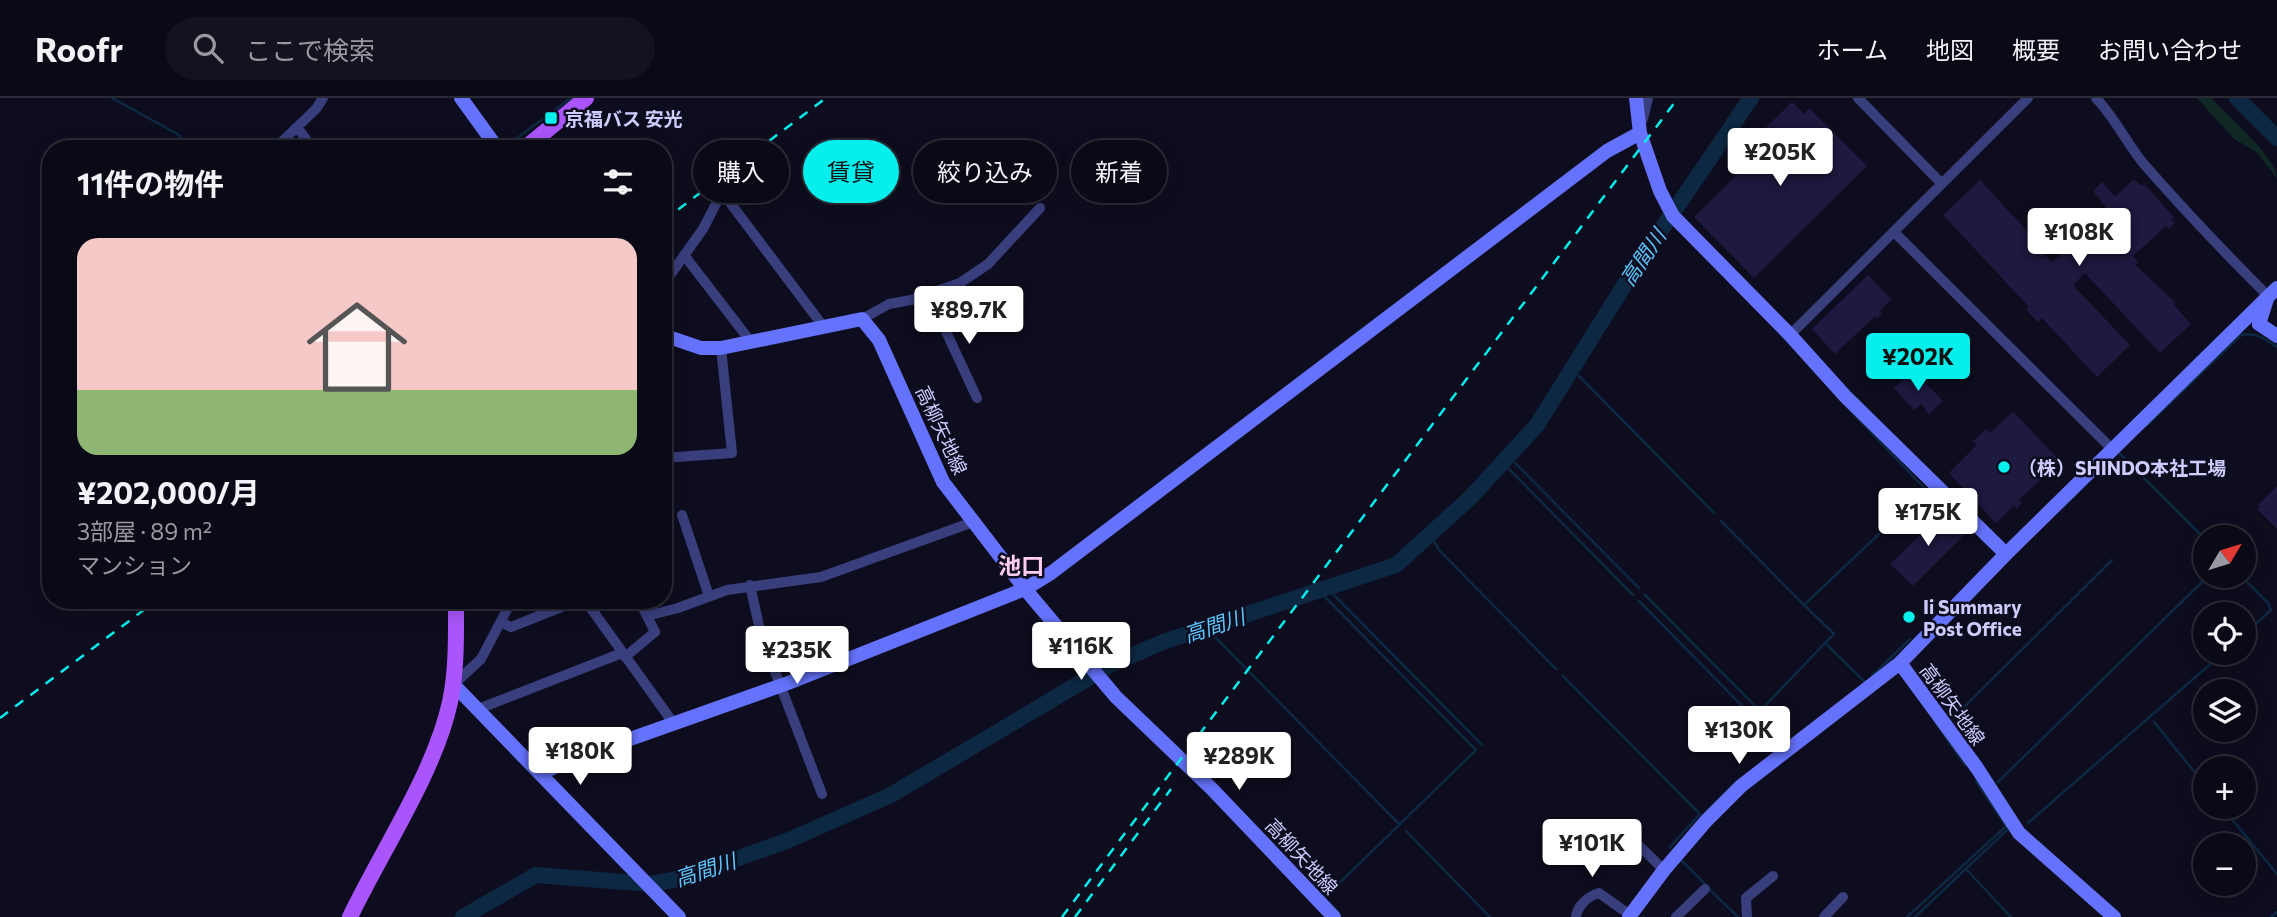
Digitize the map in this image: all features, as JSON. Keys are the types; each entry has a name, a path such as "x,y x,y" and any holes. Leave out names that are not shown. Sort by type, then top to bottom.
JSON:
{"main road":[{"path":"535,140 586,98"},
{"path":"350,917 447,716 453,684 456,609"}],"street":[{"path":"283,140 323,98"},
{"path":"461,98 492,140"},
{"path":"1636,98 1640,133 1660,191 1679,223 1790,335 1845,396 2006,554"},
{"path":"542,773 780,686 1025,589 1051,573 1607,150 1640,133 1648,98"},
{"path":"1858,98 1942,184"},
{"path":"1790,335 2028,98"},
{"path":"2096,98 2109,112 2138,156 2173,198 2272,292"},
{"path":"297,127 306,140"},
{"path":"672,272 710,218 722,192 823,326"},
{"path":"672,338 701,348 721,348 862,319 889,304 911,300 960,283 988,264 1040,208"},
{"path":"1894,232 2113,450"},
{"path":"684,255 751,342"},
{"path":"2272,292 2259,324 2277,336"},
{"path":"1900,663 2006,554 2272,292"},
{"path":"934,306 977,398"},
{"name":"高柳矢地線","path":"862,319 878,340 943,482 1025,589 1116,696 1211,788 1326,913"},
{"path":"672,457 732,453 721,348"},
{"path":"682,515 709,596"},
{"path":"647,616 750,585 821,577 973,522"},
{"path":"750,585 761,635 822,793"},
{"path":"508,609 481,659 453,684 680,917"},
{"path":"501,622 511,627 556,609"},
{"path":"591,609 674,724"},
{"path":"478,709 623,655 656,632 644,609"},
{"name":"高柳矢地線","path":"1630,916 1664,870 1706,821 1741,786 1900,663 1977,768 2019,833 2114,917"},
{"path":"1622,829 1664,870"},
{"path":"1747,917 1746,898 1773,876"},
{"path":"1680,916 1705,889"},
{"path":"1576,917 1579,907 1592,895 1599,893 1630,916"},
{"path":"1824,917 1843,897"}],"green space":[{"path":"2197,98 2211,98 2239,126 2269,159 2277,178 2256,152 2233,138"}],"building":[{"path":"1792,102 1804,114 1809,108 1867,166 1754,278 1694,217 1754,158 1744,149"},
{"path":"2134,179 2141,186 2144,184 2174,217 2171,219 2175,223 2169,229 2166,226 2133,256 2138,262 2135,265 2175,302 2173,304 2191,324 2160,353 2085,273 2073,285 2130,345 2097,377 2042,318 2038,322 2026,310 2029,307 1943,215 1980,180 2028,232 2025,235 2052,262 2063,252 2043,227 2058,213 2063,218 2070,211 2075,217 2083,209 2104,231 2116,220 2093,191 2102,182 2115,197"},
{"path":"1868,275 1891,299 1880,311 1882,314 1877,318 1875,316 1835,354 1812,329"},
{"path":"1913,370 1943,401 1929,414 1921,404 1914,410 1894,388"},
{"name":"（株）SHINDO本社工場","path":"2013,411 2060,461 2019,500 2022,503 2017,509 2014,505 1996,523 1949,473 1977,445 1973,441 1986,429 1990,433"},
{"path":"2277,486 2277,529 2257,509"},
{"path":"1945,510 1966,533 1913,586 1890,564"}],"waterway":[{"path":"112,98 179,135 183,140"},
{"path":"514,140 571,98"},
{"name":"高間川","path":"463,917 536,875 650,884 684,878 789,840 891,795 1112,664 1163,642 1396,565 1470,498 1537,425 1635,268 1751,98"},
{"path":"2237,98 2277,138"},
{"path":"2147,425 2241,335 2256,335 2277,347"},
{"path":"1579,376 1714,513"},
{"path":"1843,403 1930,494 1895,529"},
{"path":"2119,453 2193,527"},
{"path":"1515,463 1639,588"},
{"path":"1509,469 1633,595"},
{"path":"1721,521 1804,605 1879,534"},
{"path":"1431,535 1439,550 1556,669"},
{"path":"1953,718 2112,560"},
{"path":"1998,782 2196,588"},
{"path":"2253,588 2268,603 2271,610 2256,623"},
{"path":"1332,593 1482,745"},
{"path":"1645,595 1760,711 1825,643"},
{"path":"1324,596 1476,750 1324,898"},
{"path":"1639,601 1753,717 1760,711"},
{"path":"1804,605 1834,634 1825,643 1865,682"},
{"path":"1215,637 1399,824"},
{"path":"1872,676 1910,639"},
{"path":"2028,823 2209,665"},
{"path":"1563,676 1700,814 1670,847"},
{"path":"1934,720 1965,765"},
{"path":"2154,722 2193,770"},
{"path":"1915,917 2008,829 1976,781"},
{"path":"2232,819 2277,874"},
{"path":"1907,917 2005,827"},
{"path":"1406,831 1490,917"},
{"path":"1681,860 1705,884"},
{"path":"1966,869 2011,917"},
{"path":"1709,889 1738,917"},
{"path":"2271,917 2277,912"}],"railway":[{"path":"672,214 826,98"},
{"path":"1062,917 1678,98"},
{"path":"0,718 145,609"},
{"path":"1075,917 1171,789"}],"place":[{"name":"京福バス 安光","path":"551,118"},
{"name":"（株）SHINDO本社工場","path":"2004,467"},
{"name":"Ii Summary Post Office","path":"1909,617"}],"district":[{"name":"池口","path":"1021,565"}]}
